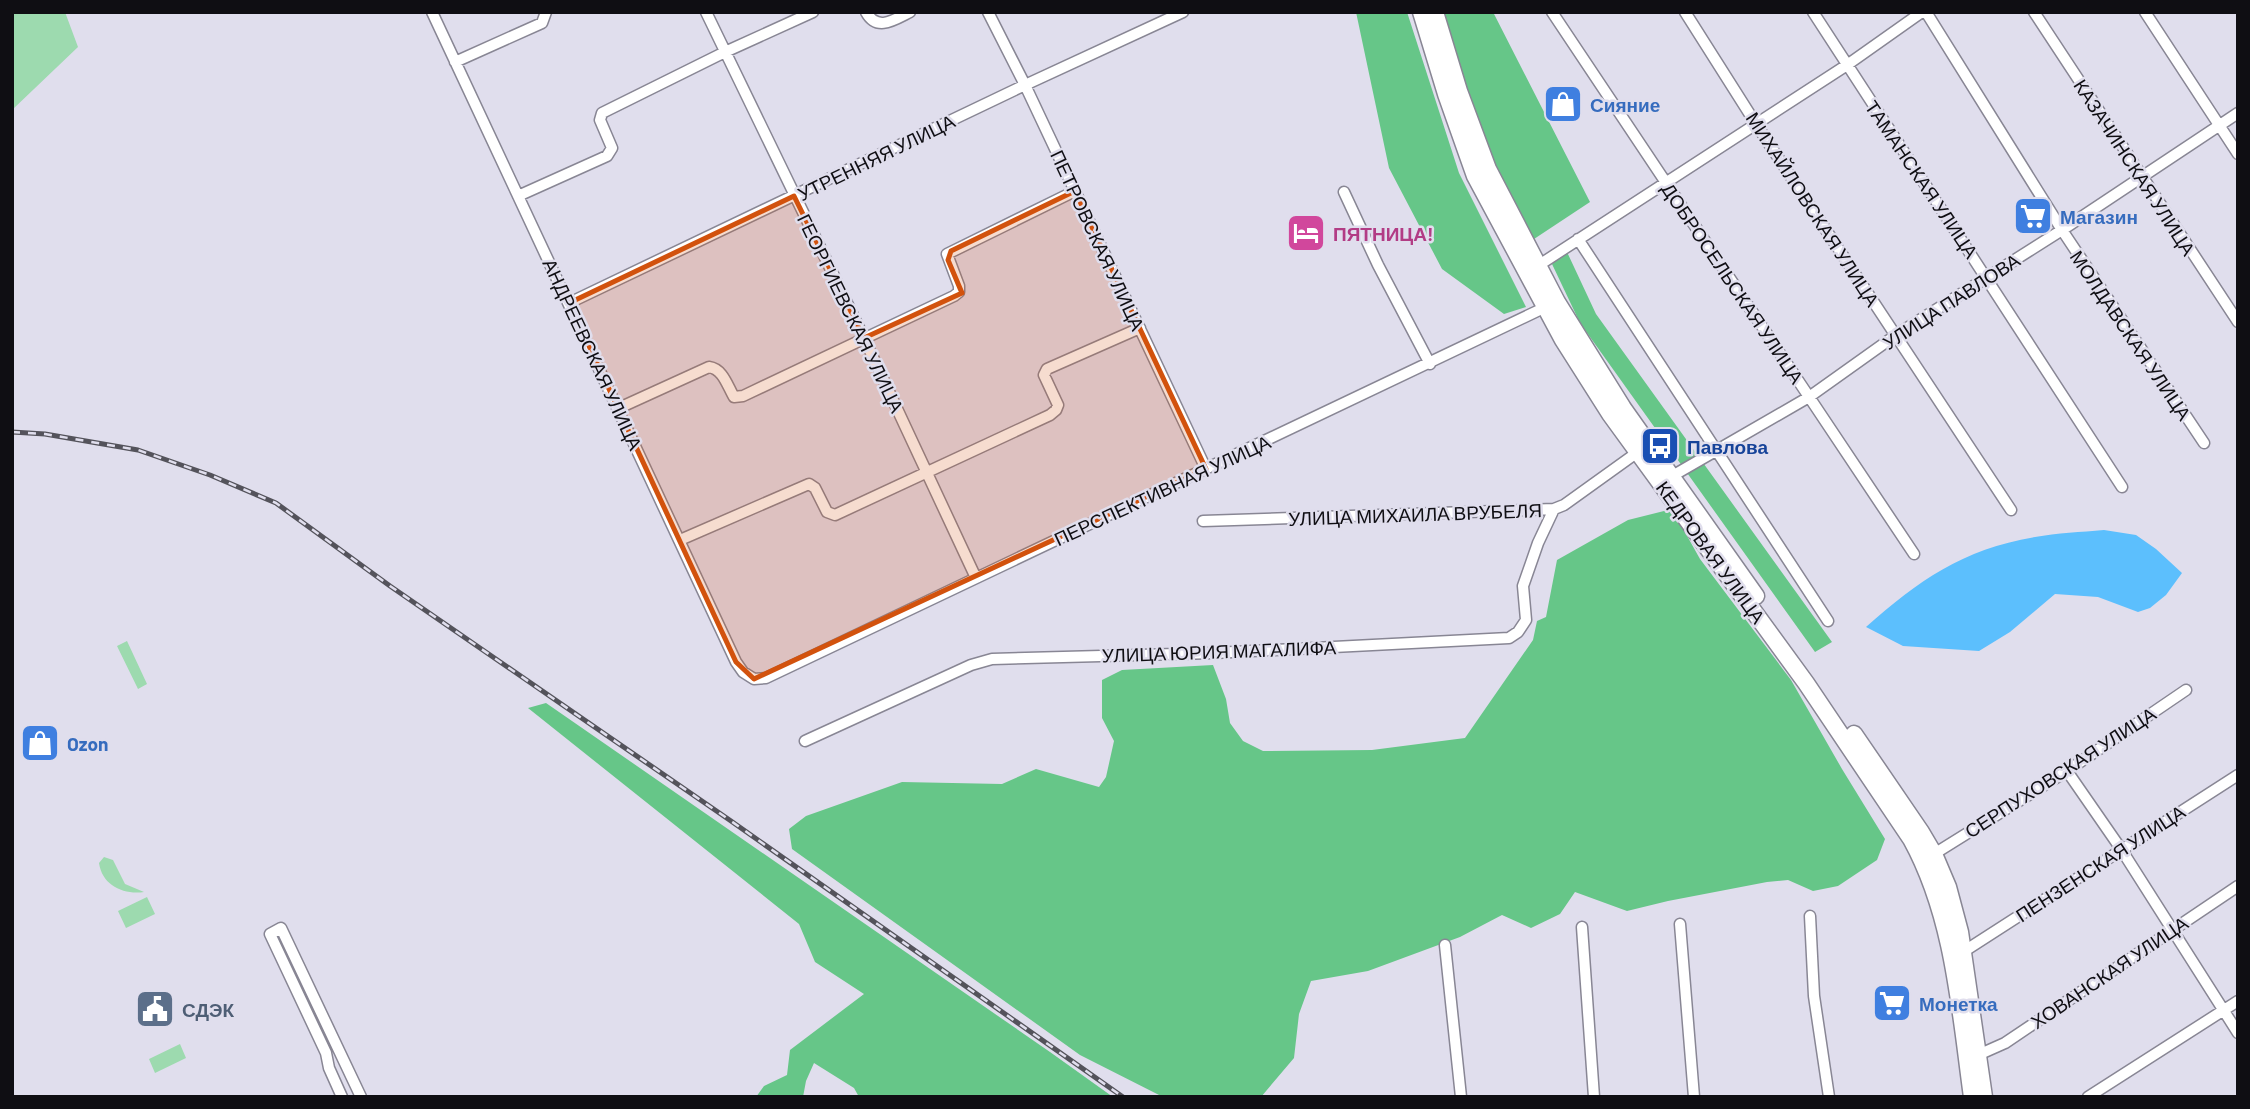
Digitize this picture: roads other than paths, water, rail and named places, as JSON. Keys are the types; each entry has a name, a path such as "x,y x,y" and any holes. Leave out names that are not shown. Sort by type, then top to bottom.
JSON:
{"main road":[{"name":"КЕДРОВАЯ УЛИЦА","path":"1421,12 1475,176 1551,305 1622,408 1643,448 1872,760 1934,854 1948,887 1963,952 1984,1097"},
{"name":"КЕДРОВАЯ УЛИЦА","path":"1435,12 1459,91 1488,169 1532,270"},
{"name":"КЕДРОВАЯ УЛИЦА","path":"1666,480 1806,682 1923,860 1949,939 1972,1097"}],"street":[{"name":"АНДРЕЕВСКАЯ УЛИЦА","path":"432,12 736,663 754,679 766,678"},
{"path":"455,62 542,23 546,12"},
{"name":"ГЕОРГИЕВСКАЯ УЛИЦА","path":"706,12 864,338 976,578"},
{"path":"518,196 607,156 612,148 600,120 602,113 724,52 813,12"},
{"path":"866,12 876,23 884,24 910,12"},
{"name":"ПЕТРОВСКАЯ УЛИЦА","path":"988,12 1206,469"},
{"name":"УТРЕННЯЯ УЛИЦА","path":"569,303 1183,12"},
{"name":"ДОБРОСЕЛЬСКАЯ УЛИЦА","path":"1552,12 1914,554"},
{"name":"МИХАЙЛОВСКАЯ УЛИЦА","path":"1685,12 2011,510"},
{"name":"ТАМАНСКАЯ УЛИЦА","path":"1813,12 2122,487"},
{"path":"1532,270 1924,12"},
{"name":"МОЛДАВСКАЯ УЛИЦА","path":"1924,12 2062,230 2204,443"},
{"name":"КАЗАЧИНСКАЯ УЛИЦА","path":"2034,12 2238,322"},
{"path":"2145,12 2238,154"},
{"name":"УЛИЦА ПАВЛОВА","path":"1666,480 1809,397 1896,335 2062,230 2238,113"},
{"path":"619,408 709,367 720,372 734,397 743,396 954,296 959,286 947,260 947,254 1075,191"},
{"path":"1344,192 1378,265 1430,364"},
{"path":"1578,239 1828,621"},
{"name":"ПЕРСПЕКТИВНАЯ УЛИЦА","path":"766,678 1551,305"},
{"path":"680,540 809,484 815,488 827,512 835,515 928,473 1050,415 1058,405 1044,375 1047,369 1140,328"},
{"name":"УЛИЦА МИХАИЛА ВРУБЕЛЯ","path":"1203,520 1553,509 1564,505 1643,448"},
{"name":"УЛИЦА ЮРИЯ МАГАЛИФА","path":"805,741 971,665 992,659 1214,653 1509,638 1518,632 1526,620 1524,586 1553,509"},
{"name":"СЕРПУХОВСКАЯ УЛИЦА","path":"1934,854 2067,771 2186,690"},
{"path":"2067,771 2173,928 2238,1033"},
{"name":"ПЕНЗЕНСКАЯ УЛИЦА","path":"1963,952 2238,775"},
{"name":"ХОВАНСКАЯ УЛИЦА","path":"1978,1055 2006,1043 2238,886"},
{"path":"1810,916 1814,996 1829,1097"},
{"path":"1680,924 1694,1097"},
{"path":"1582,927 1594,1097"},
{"path":"342,1097 329,1068 326,1053 270,933 281,928 361,1097"},
{"path":"1445,945 1461,1097"},
{"path":"2088,1097 2238,1001"}],"water":[{"path":"2104,530 2136,535 2182,573 2166,595 2150,608 2138,612 2098,597 2055,594 2010,632 1979,651 1903,646 1866,627 1924,581 1964,558 2009,542"}],"railway":[{"path":"12,432 45,434 138,450 210,475 276,503 390,586 731,821 1123,1097"}],"place":[{"name":"Сияние","path":"1563,104"},
{"name":"Магазин","path":"2033,216"},
{"name":"ПЯТНИЦА!","path":"1306,233"},
{"name":"Павлова","path":"1660,446"},
{"name":"Ozon","path":"40,743"},
{"name":"Монетка","path":"1892,1003"},
{"name":"СДЭК","path":"155,1009"}]}
